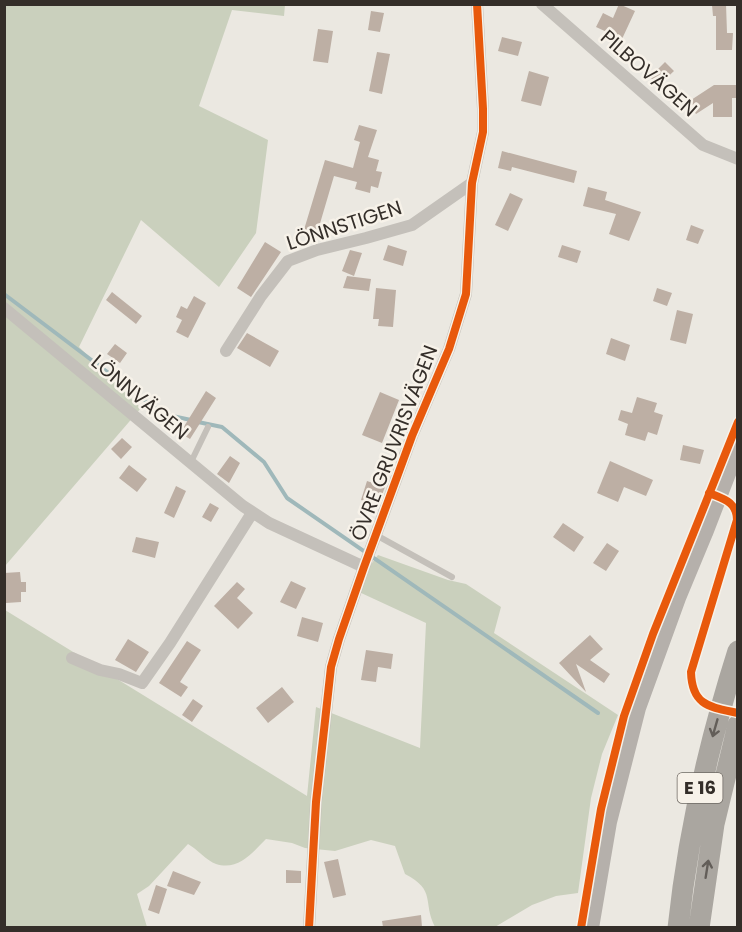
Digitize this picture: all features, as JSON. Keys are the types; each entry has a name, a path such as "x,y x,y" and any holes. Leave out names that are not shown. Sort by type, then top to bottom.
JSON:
{"highway":[{"name":"E 16","path":"678,927 687,858 702,777 719,710 738,651"},
{"name":"E 16","path":"699,927 714,824 738,725"}],"street":[{"name":"ÖVRE GRUVRISVÄGEN","path":"309,927 316,802 329,678 339,639 375,535 462,311 468,277 472,183 483,132 477,4"},
{"name":"PILBOVÄGEN","path":"542,4 703,145 738,159"},
{"name":"LÖNNSTIGEN","path":"226,351 261,296 288,261 317,250 412,225 472,183"},
{"name":"LÖNNVÄGEN","path":"4,308 252,513 269,523 367,558"},
{"path":"591,927 609,822 638,708 678,598 738,448"},
{"path":"72,658 100,670 142,682 179,630 252,513"}],"lane":[{"path":"190,464 208,427"},
{"path":"375,535 452,577"}],"green space":[{"path":"5,5 285,5 284,16 232,10 199,106 268,140 256,233 219,287 141,220 79,347 141,408 5,566"},
{"path":"378,555 448,580 466,584 501,607 494,633 618,715 602,754 591,798 578,893 556,896 532,905 495,927 435,927 425,891 415,880 405,874 395,846 371,840 335,851 305,848 292,843 266,839 238,863 224,866 216,864 188,844 149,886 137,894 147,927 5,927 5,610 307,796 316,707 420,748 426,623 359,592 366,571"}],"building":[{"path":"619,4 635,11 622,39 596,27 603,13 613,18"},
{"path":"726,4 727,33 733,33 732,50 716,50 716,16 713,16 712,5"},
{"path":"371,11 384,13 380,32 368,30"},
{"path":"318,29 333,31 328,63 313,61"},
{"path":"502,37 522,42 518,56 498,51"},
{"path":"377,52 390,54 382,94 369,91"},
{"path":"665,62 674,71 658,86 650,77"},
{"path":"529,71 549,77 541,106 521,101"},
{"path":"714,85 738,85 738,98 732,98 732,117 713,117 713,103 696,114 688,102"},
{"path":"359,125 377,130 368,157 379,160 376,171 382,172 378,188 371,186 370,193 355,189 357,182 334,176 316,237 303,233 325,160 353,168 360,142 354,140"},
{"path":"502,151 577,171 574,183 512,167 511,171 498,168"},
{"path":"588,187 607,192 605,200 641,212 629,241 609,234 616,214 583,206"},
{"path":"510,193 523,199 508,231 495,225"},
{"path":"691,225 704,230 698,244 686,240"},
{"path":"265,242 281,252 251,297 237,288"},
{"path":"388,245 407,251 403,266 383,260"},
{"path":"562,245 581,251 577,263 558,257"},
{"path":"350,250 362,253 354,276 342,271"},
{"path":"347,276 371,279 369,291 343,288"},
{"path":"376,288 396,290 393,327 378,326 379,319 373,319"},
{"path":"657,288 672,293 667,306 653,301"},
{"path":"112,292 142,316 136,324 106,300"},
{"path":"194,296 206,303 188,338 176,332 182,320 176,317 181,306 187,309"},
{"path":"677,310 693,314 686,344 670,340"},
{"path":"247,333 279,351 270,367 237,348"},
{"path":"611,338 630,345 625,361 606,354"},
{"path":"115,344 127,353 120,363 107,354"},
{"path":"206,391 216,398 190,439 180,433"},
{"path":"380,392 399,400 382,443 362,435"},
{"path":"637,397 657,403 654,412 663,415 657,435 648,432 645,441 625,435 628,424 618,420 621,410 632,413"},
{"path":"122,438 132,447 121,459 111,449"},
{"path":"683,445 704,450 700,464 680,460"},
{"path":"230,456 240,463 229,483 217,474"},
{"path":"610,461 653,480 646,496 624,487 618,502 597,493"},
{"path":"129,465 147,479 137,492 119,478"},
{"path":"367,481 385,487 378,505 361,500"},
{"path":"176,486 186,491 174,518 164,513"},
{"path":"210,503 219,508 211,522 202,517"},
{"path":"563,523 584,537 574,552 553,537"},
{"path":"136,537 159,542 155,558 132,552"},
{"path":"607,543 619,551 606,571 593,563"},
{"path":"20,572 21,582 26,582 26,592 21,592 21,602 6,603 4,573"},
{"path":"291,581 306,588 296,609 280,602"},
{"path":"237,582 245,589 237,598 253,613 238,629 214,606"},
{"path":"302,617 323,623 318,642 297,636"},
{"path":"590,635 603,649 590,660 610,674 604,683 576,664 586,692 559,663"},
{"path":"128,639 149,652 136,672 115,660"},
{"path":"187,641 201,650 180,682 188,687 181,697 159,683"},
{"path":"366,650 393,654 391,669 378,667 376,682 361,680"},
{"path":"282,687 294,702 268,723 256,708"},
{"path":"193,699 203,706 192,722 182,715"},
{"path":"338,859 346,895 333,898 324,862"},
{"path":"286,870 301,871 301,883 286,883"},
{"path":"173,871 201,882 194,895 167,886"},
{"path":"156,885 167,889 159,914 148,910"},
{"path":"421,915 422,927 383,927 382,921"}],"waterway":[{"path":"4,294 163,414 191,420"},
{"path":"198,422 222,427 264,462 287,498 598,713"}],"cycle path":[{"path":"309,928 316,802 331,667 364,567 412,436 449,349 466,294 472,183 483,132 477,4"},
{"path":"581,928 601,809 624,716 653,634 738,422"},
{"path":"709,493 732,505 737,520 691,672 692,683 695,692 704,703 738,713"}]}
